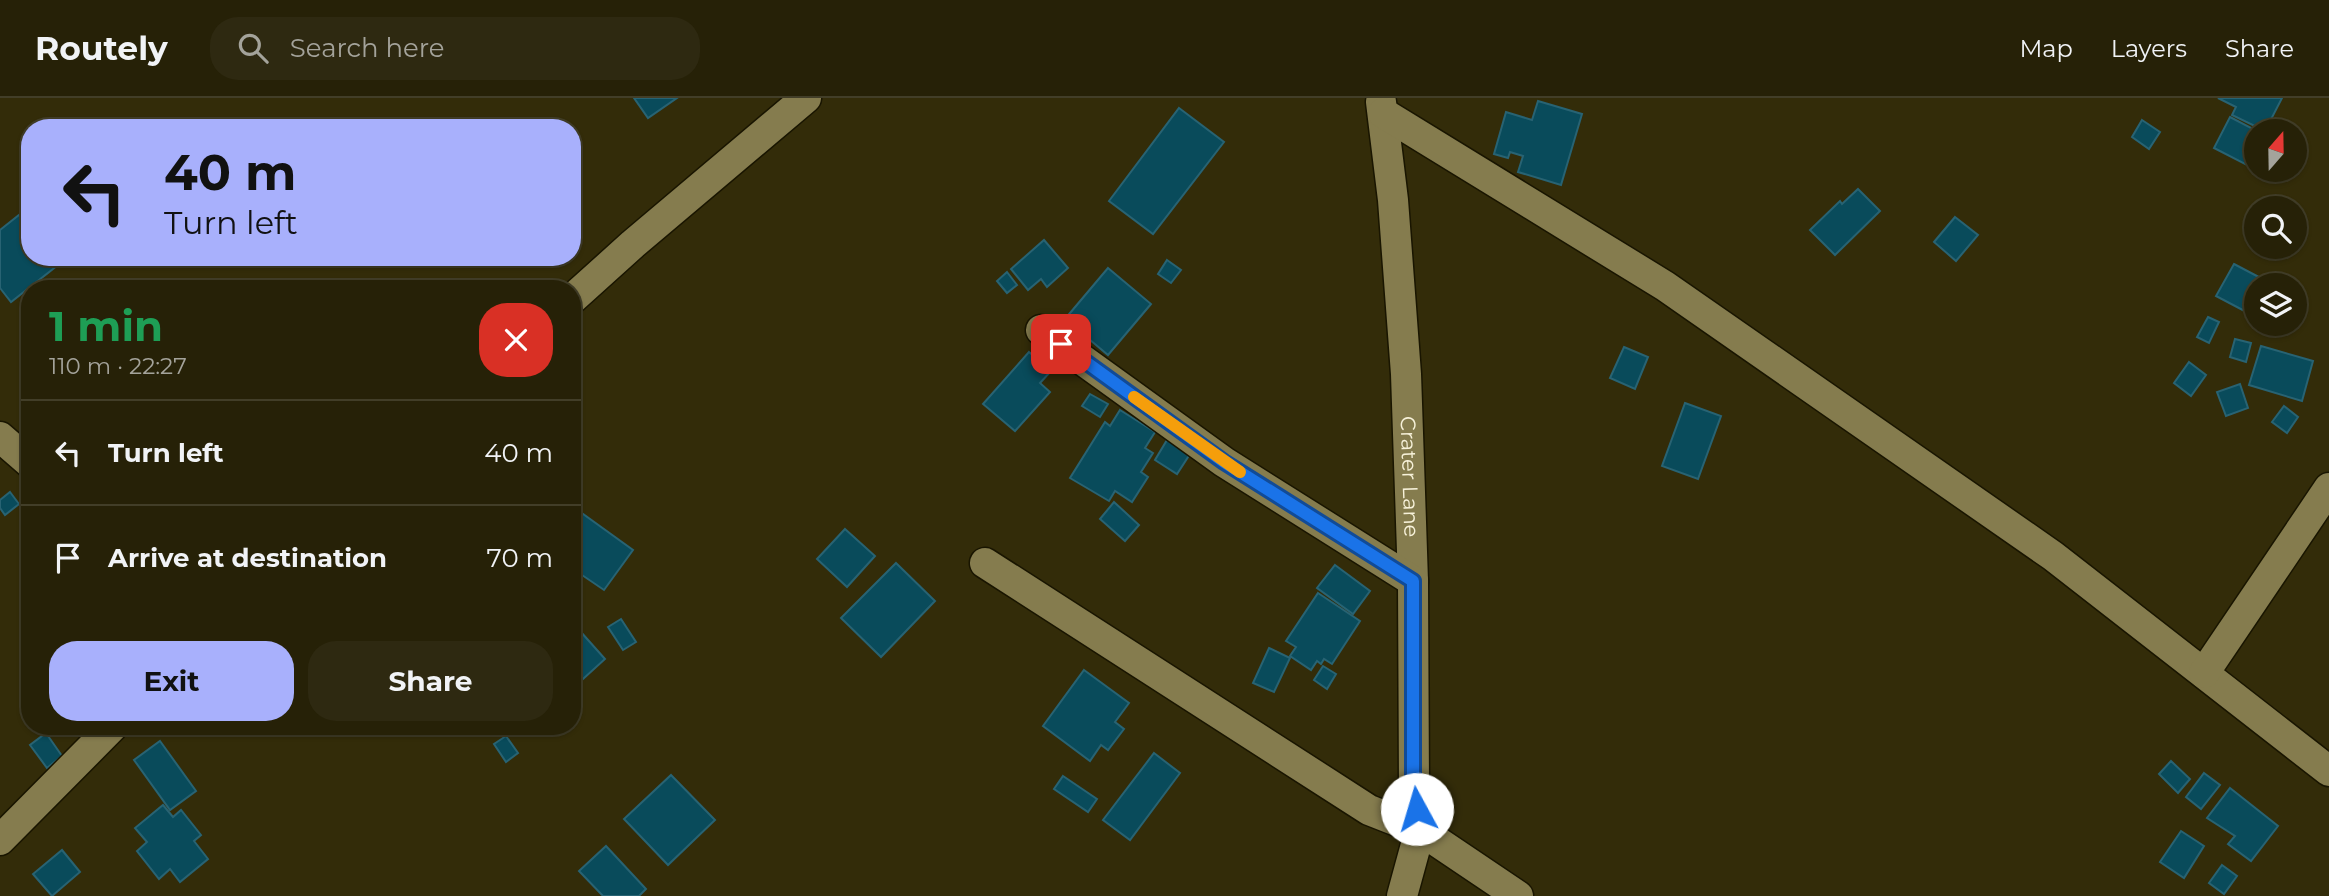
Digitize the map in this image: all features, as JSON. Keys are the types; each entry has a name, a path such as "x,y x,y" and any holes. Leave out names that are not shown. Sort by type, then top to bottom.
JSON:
{"street":[{"path":"581,291 806,98"},
{"path":"1382,106 1665,286 2053,556 2329,771"},
{"name":"Crater Lane","path":"1382,106 1393,200 1406,374 1413,581 1413,788 1420,830 1402,896"},
{"path":"1041,330 1224,462 1413,581"},
{"path":"0,438 21,456"},
{"path":"2204,673 2329,488"},
{"path":"985,563 1369,810 1420,830 1518,896"},
{"path":"0,840 104,735"}],"building":[{"path":"634,98 677,98 648,118"},
{"path":"2218,98 2282,98 2271,119 2244,121 2232,115 2236,107"},
{"path":"1538,101 1582,114 1561,185 1518,172 1523,156 1510,152 1508,158 1494,154 1506,112 1532,120"},
{"path":"1179,108 1224,142 1153,234 1109,201"},
{"path":"2230,117 2244,124 2244,163 2214,148"},
{"path":"2142,120 2160,132 2149,149 2132,137"},
{"path":"1858,189 1880,211 1835,255 1810,230 1840,201 1842,204"},
{"path":"19,215 21,266 57,266 39,280 21,280 21,294 11,302 0,288 0,230"},
{"path":"1955,217 1978,235 1956,261 1934,242"},
{"path":"1044,240 1068,268 1047,287 1041,279 1028,290 1011,269"},
{"path":"1167,260 1181,270 1171,283 1158,274"},
{"path":"2234,264 2251,273 2244,273 2244,311 2216,296"},
{"path":"1108,268 1151,304 1108,355 1065,319"},
{"path":"1007,272 1017,285 1007,293 997,281"},
{"path":"2208,317 2219,322 2209,343 2197,337"},
{"path":"2235,339 2251,343 2246,362 2230,357"},
{"path":"2261,346 2313,361 2302,401 2249,385"},
{"path":"1624,347 1648,357 1635,389 1610,378"},
{"path":"1029,352 1051,371 1040,383 1050,392 1015,431 983,404"},
{"path":"2189,362 2206,375 2191,396 2174,383"},
{"path":"2240,384 2248,408 2226,416 2217,392"},
{"path":"1090,394 1108,404 1100,417 1082,406"},
{"path":"1685,403 1721,416 1698,479 1662,466"},
{"path":"2284,406 2298,417 2287,433 2272,422"},
{"path":"1120,410 1155,432 1145,448 1153,453 1141,472 1148,477 1132,502 1115,491 1109,501 1070,478 1105,422 1110,426"},
{"path":"1167,440 1190,454 1177,474 1155,460"},
{"path":"10,492 19,504 5,515 0,508 0,500"},
{"path":"1114,502 1139,525 1125,541 1100,519"},
{"path":"581,512 633,550 604,590 582,575"},
{"path":"845,529 875,556 847,587 817,559"},
{"path":"896,563 935,601 881,657 841,618"},
{"path":"1335,565 1370,591 1353,614 1317,588"},
{"path":"1318,593 1360,621 1332,664 1324,659 1321,664 1317,661 1311,670 1290,656 1296,647 1286,641"},
{"path":"621,619 636,642 623,650 608,627"},
{"path":"581,632 605,659 581,681"},
{"path":"1269,648 1290,658 1274,692 1253,683"},
{"path":"1323,666 1336,674 1327,689 1314,680"},
{"path":"1084,670 1129,703 1115,722 1124,729 1108,750 1101,745 1090,761 1043,726"},
{"path":"47,735 62,756 47,768 30,745"},
{"path":"506,736 518,753 506,762 494,744"},
{"path":"160,741 196,791 170,810 134,760"},
{"path":"1154,753 1180,773 1130,840 1103,820"},
{"path":"2171,761 2190,779 2178,793 2159,774"},
{"path":"2204,773 2220,785 2201,809 2186,797"},
{"path":"671,775 715,820 668,865 624,819"},
{"path":"1063,776 1097,799 1088,812 1054,789"},
{"path":"2230,788 2278,826 2251,861 2228,844 2235,836 2207,818"},
{"path":"163,805 173,817 181,810 201,835 194,841 208,859 180,882 170,869 159,879 137,851 147,842 135,828"},
{"path":"2181,831 2204,846 2184,878 2160,862"},
{"path":"606,846 646,889 639,896 603,896 579,871"},
{"path":"62,850 80,872 52,896 33,874"},
{"path":"2222,865 2237,876 2224,894 2209,883"}],"slow traffic":[{"path":"1134,397 1240,472"}],"route":[{"path":"1061,344 1224,462 1413,581 1413,788 1417,809"}]}
